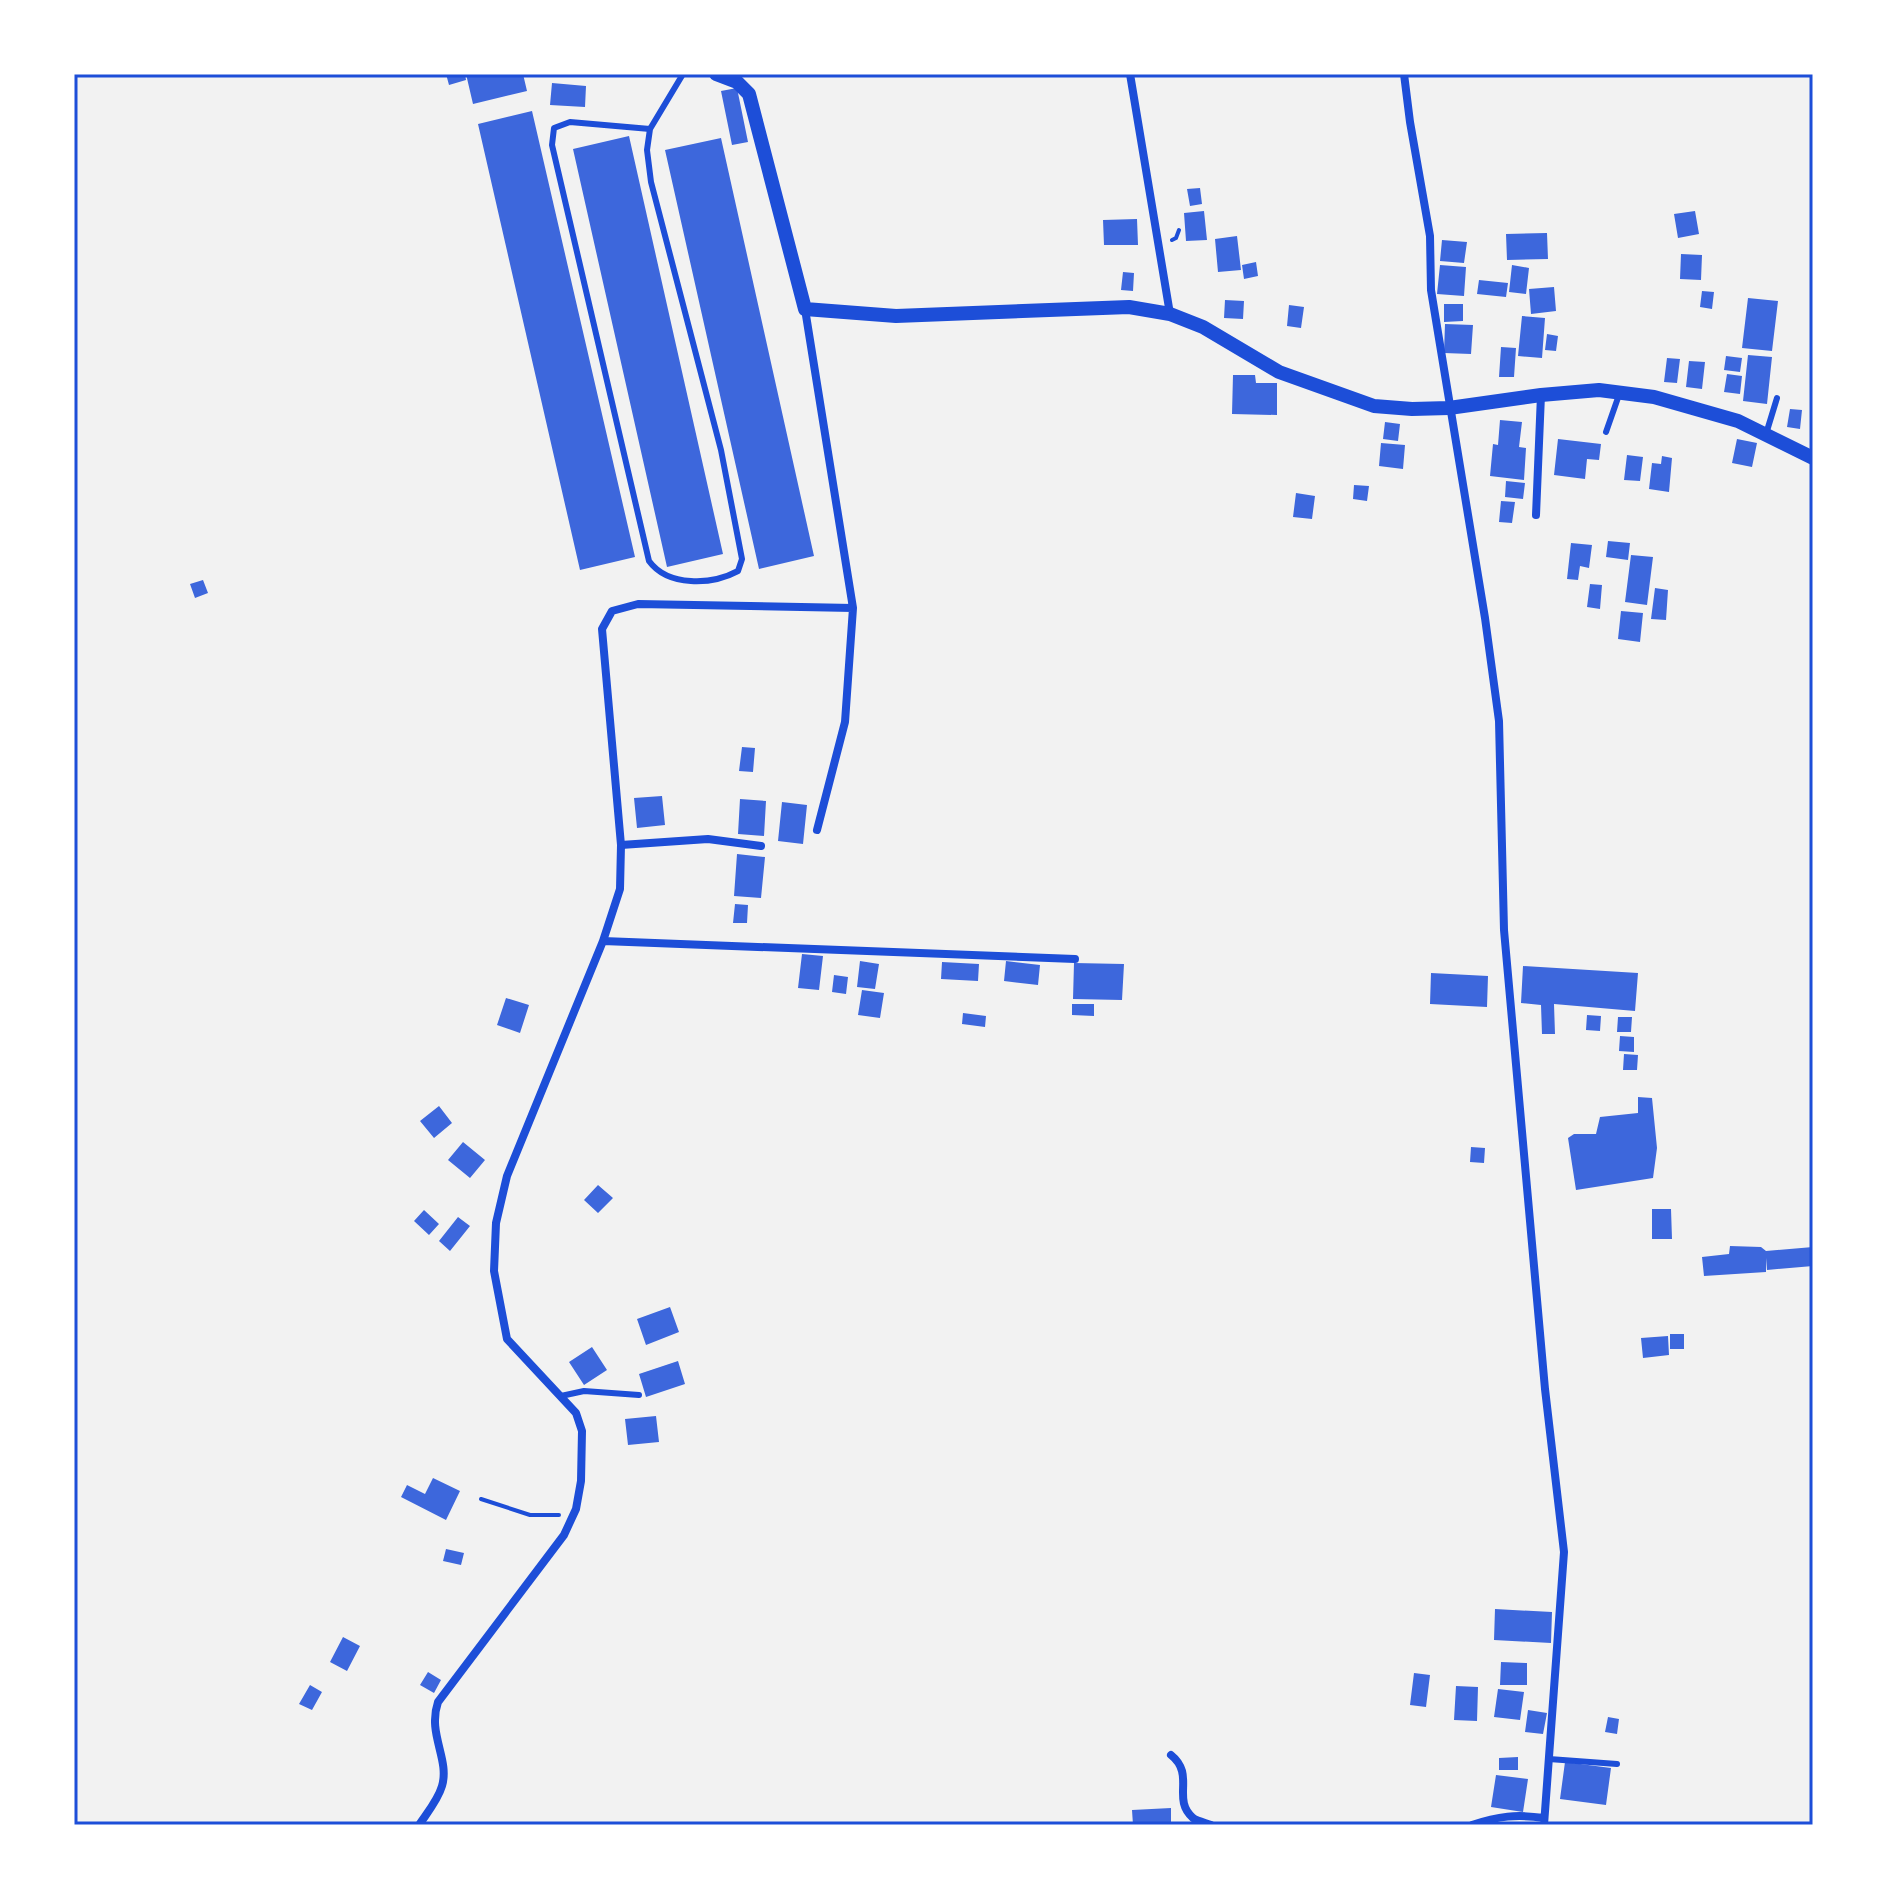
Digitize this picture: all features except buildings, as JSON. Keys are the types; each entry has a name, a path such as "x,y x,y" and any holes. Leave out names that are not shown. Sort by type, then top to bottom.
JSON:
{"street":[{"path":"716,74 737,82 749,94 805,309 853,608 845,722 817,830"},
{"path":"1130,74 1170,314"},
{"path":"1404,74 1430,236 1431,290 1499,721 1504,930 1545,1389 1564,1552 1544,1822 1514,1814 1472,1825"},
{"path":"805,309 896,316 1129,307 1170,314 1203,327 1279,372 1374,406 1449,408 1541,395 1599,390 1620,392 1654,397 1738,421 1813,458"},
{"path":"1536,515 1541,395"},
{"path":"419,1825 442,1785 444,1770 435,1736 434,1715 438,1702 564,1535 576,1509 581,1481 582,1431 576,1413 507,1339 494,1271 496,1223 507,1176 603,941 620,889 621,845 600,636 612,611 638,604 853,608"},
{"path":"621,845 708,839 761,846"},
{"path":"603,941 1075,959"},
{"path":"1171,1755 1181,1763 1185,1774 1181,1799 1193,1818 1211,1825"}],"lane":[{"path":"650,129 570,122 554,128 552,145 649,561 657,572 679,581 727,577 738,571 742,559 721,450 651,182 647,150 650,129 683,74"},
{"path":"1606,432 1620,392"},
{"path":"1766,434 1777,398"},
{"path":"561,1396 584,1391 639,1395"},
{"path":"1549,1759 1617,1764"}],"path":[{"path":"481,1499 530,1515 553,1517 576,1509"}]}
